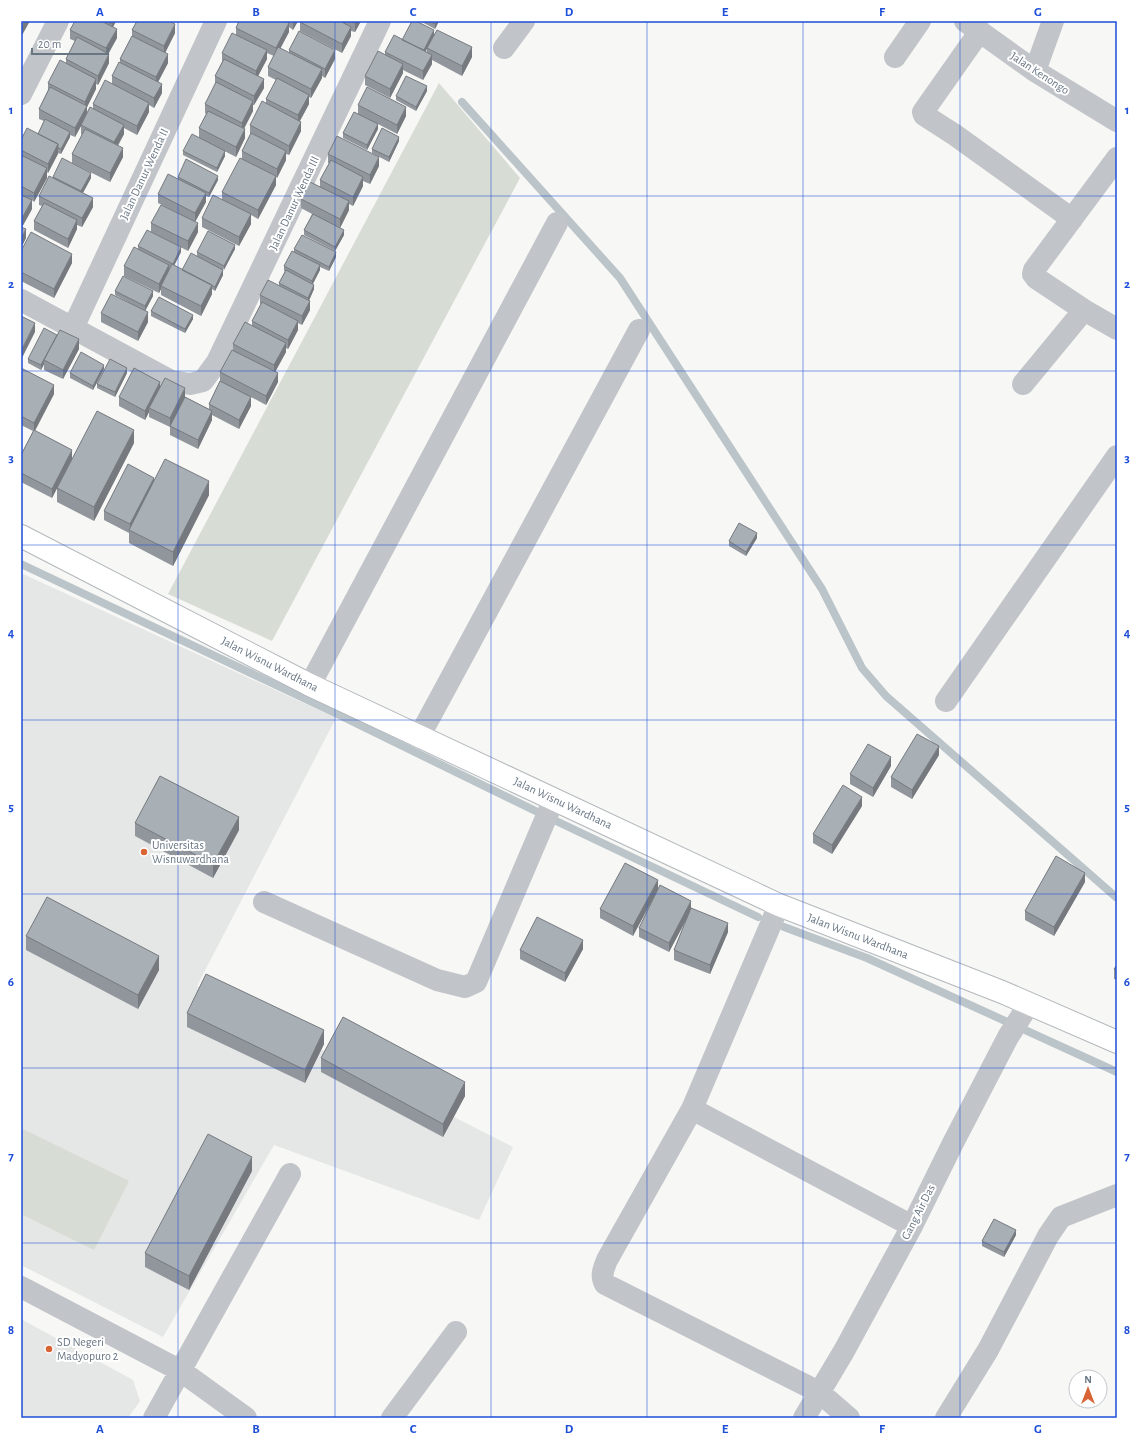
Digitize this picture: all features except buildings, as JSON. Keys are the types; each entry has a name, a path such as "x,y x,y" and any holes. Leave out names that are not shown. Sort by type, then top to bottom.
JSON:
{"street":[{"path":"21,94 58,21"},
{"name":"Jalan Danur Wenda II","path":"73,328 216,21"},
{"name":"Jalan Danur Wenda III","path":"73,328 171,381 190,384 203,382 218,362 380,21"},
{"path":"504,48 524,21"},
{"path":"895,57 920,21"},
{"path":"1035,71 1053,21"},
{"path":"972,26 923,112 924,115 955,135 1072,219"},
{"name":"Jalan Kenongo","path":"972,26 1035,71 1117,121"},
{"path":"1117,158 1034,270 1033,274 1036,278 1084,310 1117,329"},
{"path":"310,685 556,223"},
{"path":"21,300 73,328"},
{"path":"1023,384 1084,310"},
{"path":"419,737 639,330"},
{"path":"946,701 1117,456"},
{"name":"Jalan Wisnu Wardhana","path":"21,536 310,685 419,737 549,812 779,905 1002,992 1019,1020 1117,1042"},
{"path":"264,902 438,980 465,987 476,982 549,812"},
{"path":"779,905 692,1109 607,1260 602,1272 602,1280 604,1284 820,1392 849,1418"},
{"name":"Gang Air Das","path":"804,1418 844,1351 912,1226 953,1143 1019,1020"},
{"path":"692,1109 912,1226"},
{"path":"154,1418 290,1174"},
{"path":"946,1418 988,1350 1048,1236 1060,1217 1117,1195"},
{"path":"21,1287 181,1371 246,1418"},
{"path":"392,1418 456,1332"}],"shaded area":[{"path":"439,83 520,178 272,641 168,594"},
{"name":"Universitas Wisnuwardhana","path":"21,573 336,718 197,986 513,1147 479,1220 274,1145 163,1337 21,1265"},
{"path":"21,1128 129,1181 94,1250 21,1214"},
{"name":"SD Negeri Madyopuro 2","path":"21,1319 133,1380 140,1401 128,1418 21,1418"}],"waterway":[{"path":"462,102 620,278 822,589 862,668 886,696 1117,898"},
{"path":"21,564 335,713 554,820 758,917"},
{"path":"784,927 867,958 1117,1072"}],"place":[{"name":"Universitas Wisnuwardhana","path":"144,852"},
{"name":"SD Negeri Madyopuro 2","path":"49,1349"}]}
